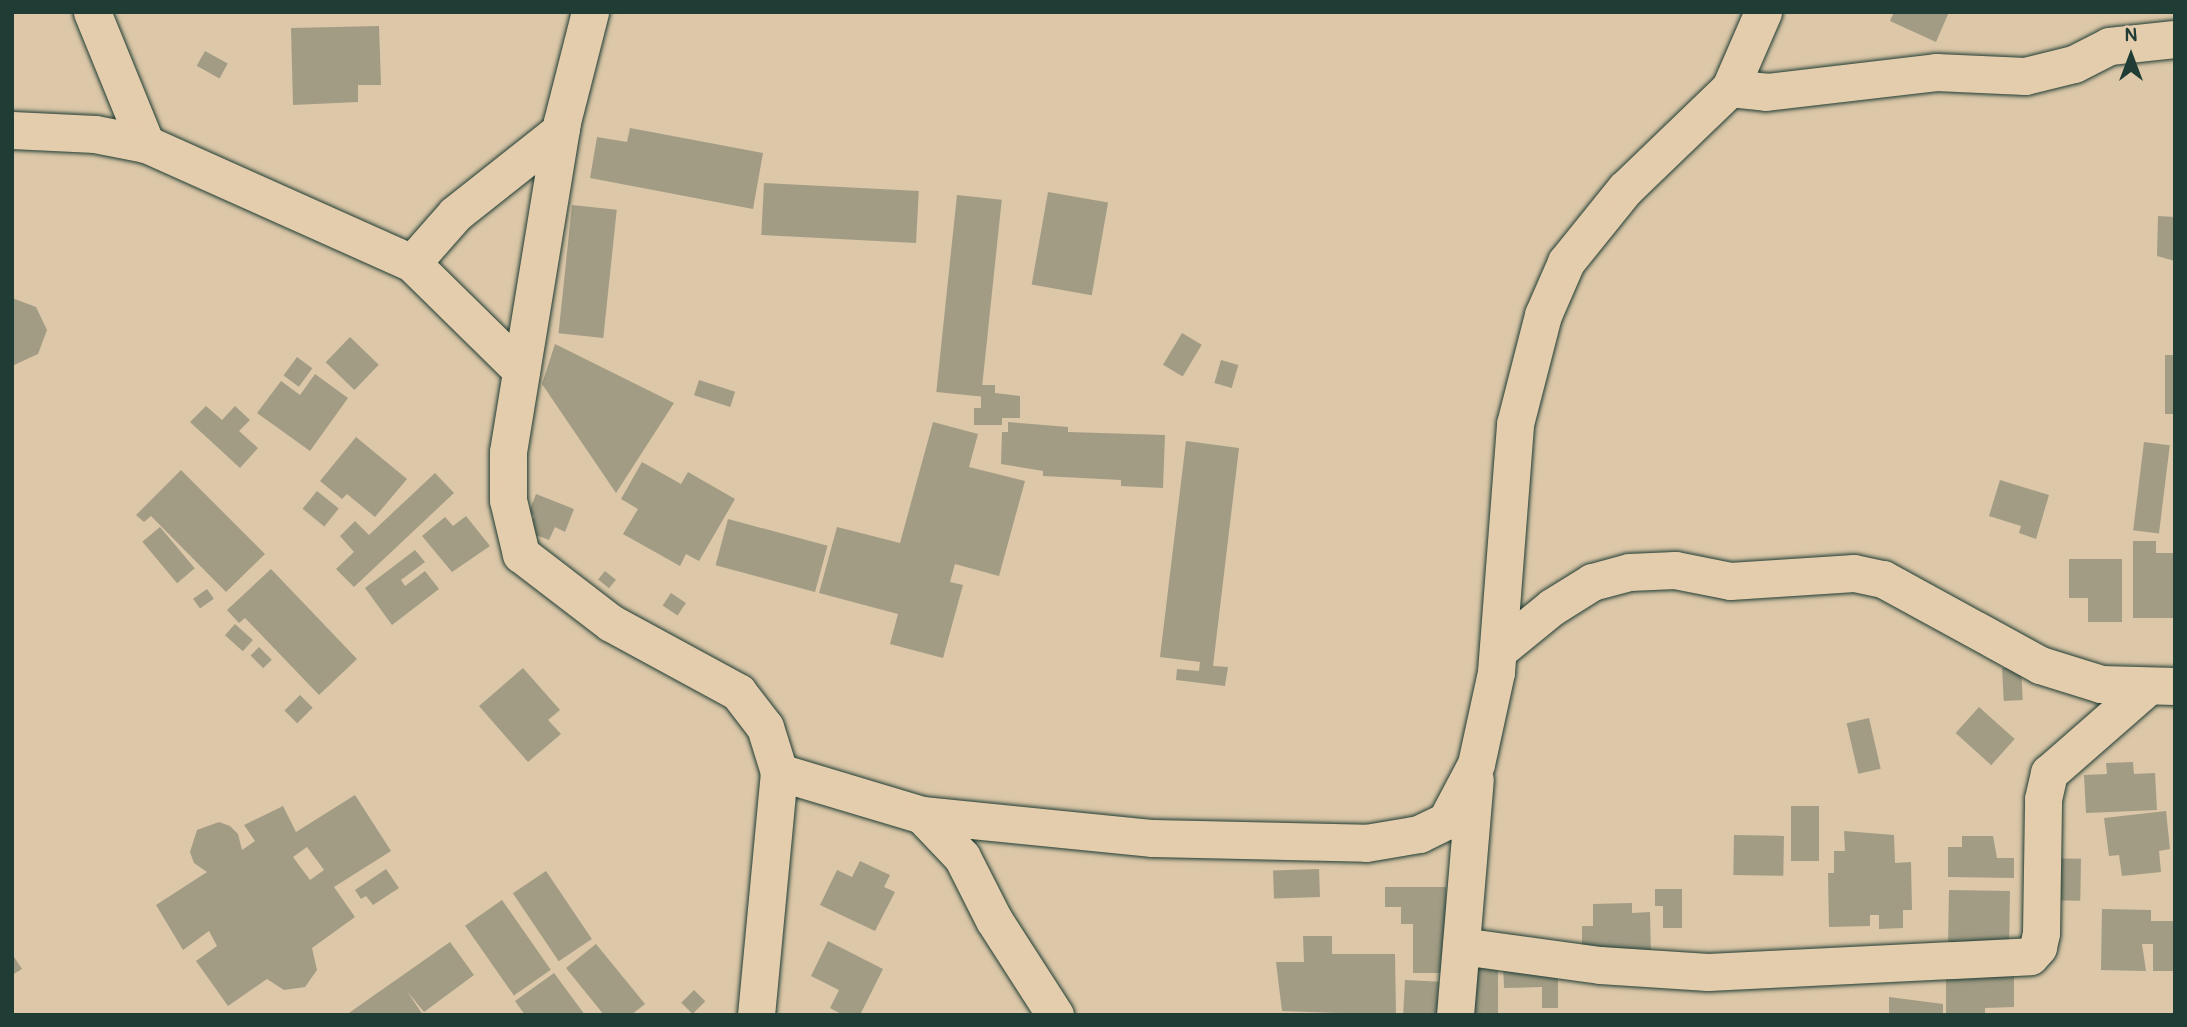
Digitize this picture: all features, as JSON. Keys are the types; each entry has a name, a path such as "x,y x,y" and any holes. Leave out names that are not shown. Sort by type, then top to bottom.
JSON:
{"street":[{"path":"92,12 146,144"},
{"path":"590,12 561,130 508,452 508,500 521,554 611,623 738,692 765,727 779,772 756,1015"},
{"path":"1455,1015 1476,764 1498,651 1515,424 1543,315 1566,262 1625,189 1730,88 1763,12"},
{"path":"1730,88 1766,92 1936,72 2025,76 2074,64 2109,46 2175,40"},
{"path":"12,130 95,134 146,144 219,173 412,263 521,370"},
{"path":"412,263 455,214 561,130"},
{"path":"1498,651 1552,607 1592,582 1629,572 1675,570 1730,580 1854,573 1883,579 2040,665 2101,684 2160,687"},
{"path":"1461,946 1600,965 1708,972 2030,956 2038,947 2041,933 2043,799 2049,773 2160,687"},
{"path":"779,772 922,815 1153,838 1366,844 1419,834 1446,821 1476,764"},
{"path":"922,815 962,857 994,920 1055,1015"}],"building":[{"path":"1894,12 1949,12 1936,42 1890,21"},
{"path":"379,26 381,85 358,85 358,102 293,105 291,28"},
{"path":"205,51 228,64 219,78 197,66"},
{"path":"630,128 763,153 753,209 590,178 597,137 627,142"},
{"path":"764,183 919,191 916,243 761,235"},
{"path":"1048,192 1108,203 1092,295 1032,285"},
{"path":"957,195 1002,200 981,397 936,392"},
{"path":"572,205 617,210 603,338 559,333"},
{"path":"2158,216 2175,217 2175,261 2157,256"},
{"path":"12,298 36,307 47,330 38,354 14,365"},
{"path":"1182,333 1202,345 1183,377 1163,365"},
{"path":"350,337 379,365 354,390 326,362"},
{"path":"555,344 674,403 616,493 542,384"},
{"path":"2165,355 2175,355 2175,414 2165,414"},
{"path":"297,357 312,368 299,387 283,376"},
{"path":"1221,360 1238,365 1232,388 1214,383"},
{"path":"315,374 348,398 310,451 257,413 281,381 300,395"},
{"path":"699,380 735,392 730,407 694,395"},
{"path":"981,385 995,385 995,393 1020,396 1020,418 1002,418 1002,425 974,425 974,408 981,408"},
{"path":"206,406 222,420 235,406 250,420 239,431 258,448 240,468 190,422"},
{"path":"933,422 978,434 969,467 1025,481 999,576 955,564 950,582 963,585 943,658 890,644 898,614 819,593 837,527 900,543"},
{"path":"1008,422 1068,427 1068,432 1165,435 1163,488 1121,486 1121,480 1043,476 1043,471 1001,464 1002,432 1008,432"},
{"path":"356,437 407,479 375,517 347,494 342,499 320,481"},
{"path":"1186,441 1239,448 1213,666 1228,667 1225,686 1176,680 1177,669 1199,671 1200,662 1160,657"},
{"path":"2144,442 2170,445 2159,534 2133,530"},
{"path":"642,462 681,484 688,472 735,499 699,561 686,554 680,566 623,534 638,509 621,499"},
{"path":"181,470 265,554 226,592 151,516 144,522 136,515"},
{"path":"435,473 454,493 354,587 336,569 354,552 340,536 355,521 369,535"},
{"path":"2000,480 2049,495 2036,539 2019,533 2021,526 1989,516"},
{"path":"317,491 339,509 324,526 303,509"},
{"path":"536,494 574,509 565,532 555,527 549,540 528,532 534,516 528,514"},
{"path":"466,516 490,546 452,572 422,536 445,517 453,526"},
{"path":"728,519 827,546 815,592 716,565"},
{"path":"160,527 195,568 177,583 142,542"},
{"path":"2133,541 2156,541 2156,553 2175,553 2173,618 2133,618"},
{"path":"415,550 425,562 401,580 405,586 425,571 439,589 392,625 365,588"},
{"path":"2069,559 2122,559 2122,622 2088,622 2088,598 2069,598"},
{"path":"271,569 357,659 319,695 245,618 239,623 227,610"},
{"path":"605,571 616,580 609,588 598,580"},
{"path":"207,589 214,599 200,609 193,599"},
{"path":"671,593 686,603 678,616 663,605"},
{"path":"235,624 253,640 243,651 225,635"},
{"path":"259,647 272,660 263,668 251,655"},
{"path":"2021,667 2023,700 2004,701 2002,668"},
{"path":"523,668 560,710 548,720 561,734 528,762 479,706"},
{"path":"300,695 313,708 297,723 284,711"},
{"path":"1979,707 2015,739 1991,765 1956,733"},
{"path":"1869,718 1881,769 1858,774 1847,723"},
{"path":"2133,762 2134,774 2155,773 2157,810 2086,813 2084,775 2107,774 2106,763"},
{"path":"355,795 391,851 334,887 355,917 312,948 317,970 305,987 284,990 267,979 228,1006 196,961 217,946 209,931 183,950 156,905 207,872 194,863 190,852 197,830 219,822 230,826 238,834 242,850 255,841 244,825 283,806 296,832","holes":["307,847 324,870 310,880 293,857"]},
{"path":"1791,806 1819,806 1819,861 1791,861"},
{"path":"2166,811 2170,849 2159,851 2161,872 2122,876 2119,855 2109,856 2104,818"},
{"path":"1844,831 1894,835 1895,863 1911,862 1912,910 1903,910 1903,928 1879,929 1879,915 1870,915 1870,926 1829,927 1828,873 1834,873 1834,851 1845,851"},
{"path":"1734,835 1784,836 1783,876 1733,875"},
{"path":"1962,836 1993,836 1997,858 2014,858 2014,878 1948,877 1948,847 1962,847"},
{"path":"2039,858 2081,859 2080,901 2038,900"},
{"path":"860,861 890,875 884,887 895,892 875,931 820,905 837,870 852,877"},
{"path":"386,869 399,888 373,905 366,896 361,899 355,890"},
{"path":"1319,869 1320,897 1274,899 1273,871"},
{"path":"546,871 592,939 559,961 513,893"},
{"path":"1385,887 1446,887 1446,973 1413,973 1413,924 1401,924 1401,907 1385,907"},
{"path":"1655,889 1682,889 1682,928 1663,928 1663,906 1655,906"},
{"path":"1949,890 2010,891 2009,943 1948,942"},
{"path":"502,900 551,970 514,995 465,926"},
{"path":"1632,903 1632,913 1650,912 1651,956 1582,957 1582,926 1593,926 1593,904"},
{"path":"2102,909 2151,910 2151,921 2175,921 2175,971 2153,971 2153,944 2142,944 2146,971 2101,970"},
{"path":"1303,936 1332,936 1332,954 1395,954 1396,1015 1282,1011 1276,962 1304,962"},
{"path":"828,941 883,969 860,1015 843,1015 830,1008 839,990 811,976"},
{"path":"450,942 474,975 424,1012 407,991 423,1015 346,1015"},
{"path":"596,944 645,1004 631,1015 604,1015 566,968"},
{"path":"12,954 22,969 12,975"},
{"path":"1458,954 1498,954 1498,1015 1458,1015"},
{"path":"1558,963 1558,1008 1542,1008 1542,987 1504,988 1503,964"},
{"path":"554,973 585,1015 525,1015 515,1001"},
{"path":"2014,974 2014,1007 1985,1008 1985,1015 1946,1015 1946,975"},
{"path":"1405,980 1439,982 1437,1015 1403,1015"},
{"path":"694,990 705,1001 693,1014 681,1003"},
{"path":"1889,997 1943,1004 1943,1015 1889,1015"}]}
